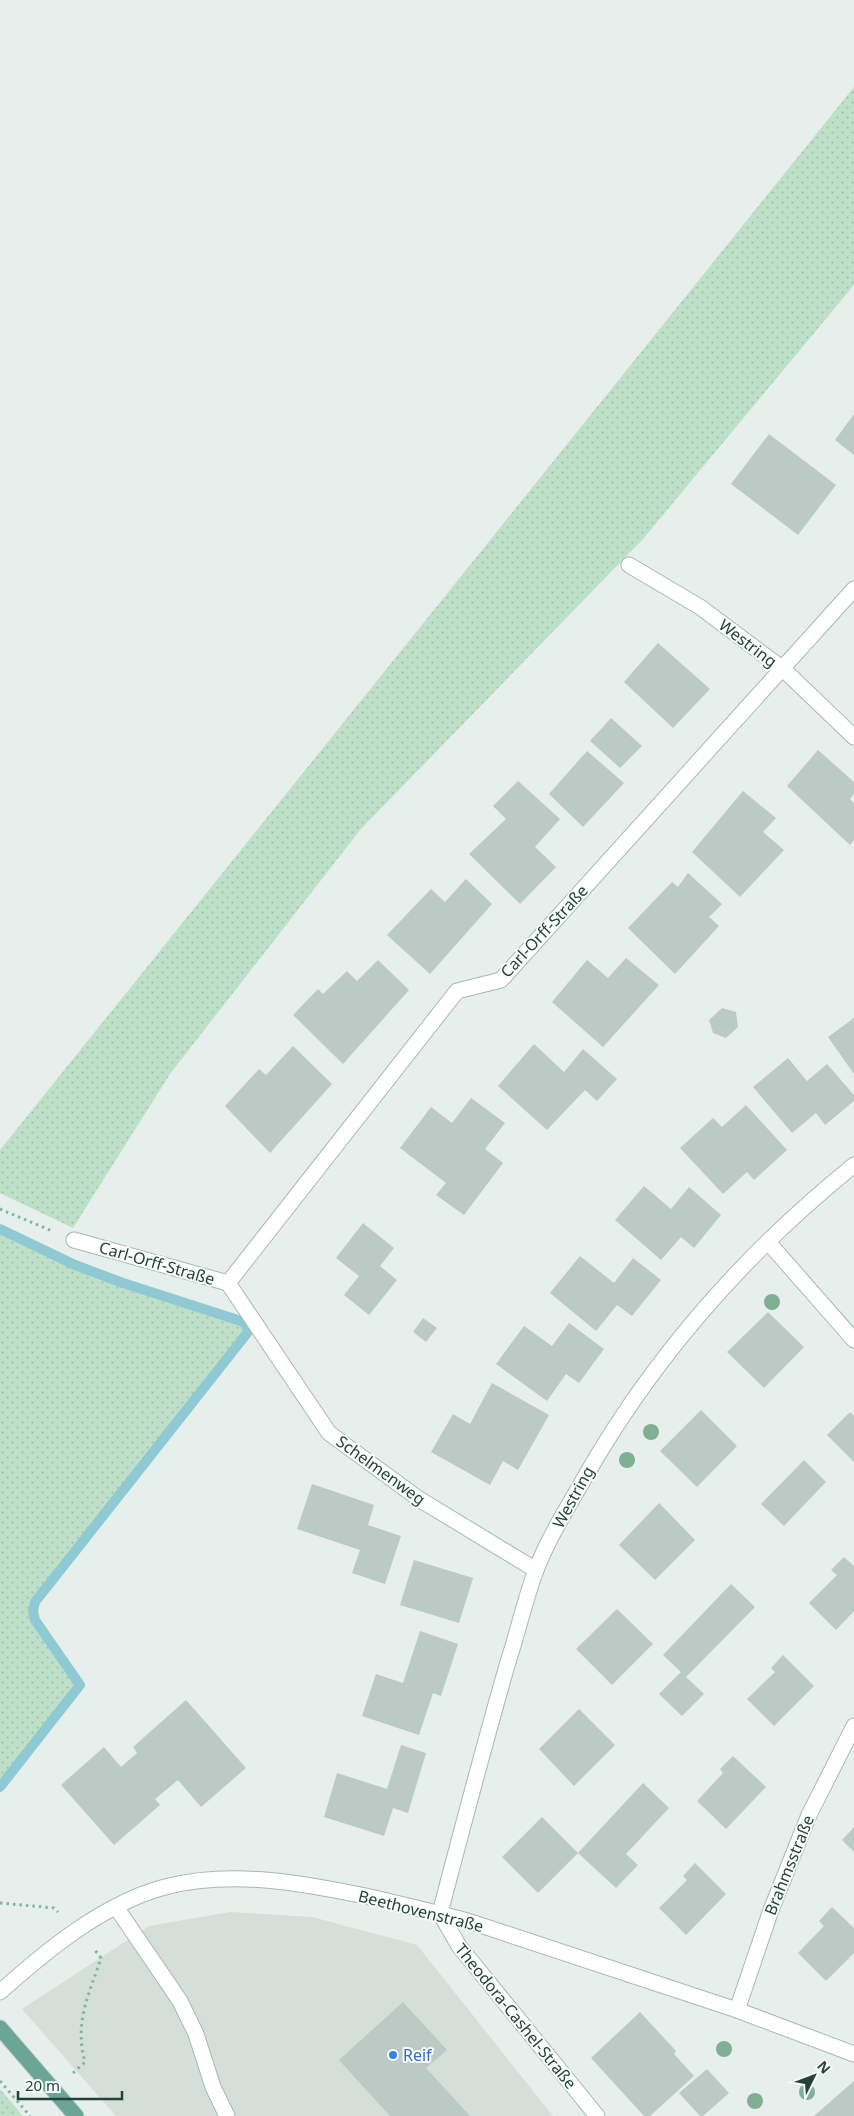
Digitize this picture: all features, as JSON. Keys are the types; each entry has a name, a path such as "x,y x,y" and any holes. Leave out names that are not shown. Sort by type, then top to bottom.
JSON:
{"main road":[{"path":"0,2028 76,2116"}],"street":[{"name":"Westring","path":"628,565 700,606 783,669 854,737"},
{"name":"Carl-Orff-Straße","path":"74,1240 228,1283 457,992 500,980 854,589"},
{"name":"Westring","path":"440,1913 492,1717 536,1570 552,1535 607,1437 660,1360 715,1296 768,1242 822,1191 854,1166"},
{"path":"768,1242 854,1340"},
{"name":"Schelmenweg","path":"228,1283 329,1433 419,1499 536,1570"},
{"name":"Brahmsstraße","path":"737,2010 771,1910 808,1815 854,1726"},
{"name":"Beethovenstraße","path":"0,1992 47,1950 77,1930 116,1907 164,1887 210,1879 269,1880 342,1891 440,1913 737,2010 854,2054"},
{"path":"116,1907 180,2001 196,2034 213,2087 227,2116"},
{"name":"Theodora-Cashel-Straße","path":"440,1913 459,1946 597,2116"}],"path":[{"path":"0,1209 74,1240"},
{"path":"0,1903 54,1908 77,1930 101,1958 80,2030 80,2046 85,2062 54,2090"},
{"path":"0,2081 30,2116"}],"shaded area":[{"path":"230,1912 312,1917 417,1945 553,2116 116,2116 22,2009 149,1926"}],"green space":[{"path":"854,87 854,285 643,539 360,830 170,1074 73,1228 0,1193 0,1150"},
{"path":"0,1229 75,1265 123,1283 241,1321 246,1324 248,1332 35,1602 33,1611 35,1620 80,1685 0,1787"},
{"path":"0,2089 23,2116 0,2116"}],"building":[{"path":"854,414 854,455 835,440"},
{"path":"769,434 836,485 798,535 731,484"},
{"path":"658,643 710,689 673,728 624,682"},
{"path":"611,718 642,746 620,768 590,741"},
{"path":"818,750 854,782 854,794 850,799 854,803 854,840 850,845 787,786"},
{"path":"587,751 624,783 583,827 549,794"},
{"path":"518,781 560,819 535,847 556,867 520,904 469,854 506,819 493,806"},
{"path":"743,791 776,818 763,832 784,850 740,897 692,852"},
{"path":"688,873 722,904 709,917 719,926 675,974 628,928 672,882 678,887"},
{"path":"466,879 492,904 430,974 387,935 431,889 445,902"},
{"path":"626,958 659,985 603,1047 552,1002 587,960 608,978"},
{"path":"378,960 409,990 343,1064 293,1015 318,989 323,994 347,971 357,981"},
{"path":"722,1008 736,1012 738,1027 726,1038 713,1033 709,1020"},
{"path":"854,1018 854,1074 828,1037"},
{"path":"534,1044 564,1072 583,1049 617,1079 597,1101 585,1090 547,1130 498,1086"},
{"path":"293,1046 332,1084 270,1153 225,1106 259,1069 266,1075"},
{"path":"788,1058 807,1081 827,1064 854,1095 854,1101 825,1125 816,1113 792,1133 753,1087"},
{"path":"471,1098 505,1123 485,1149 503,1163 464,1215 436,1195 446,1183 400,1148 431,1107 452,1123"},
{"path":"746,1105 787,1150 754,1180 747,1172 723,1194 680,1148 713,1118 722,1127"},
{"path":"644,1186 671,1209 689,1187 721,1215 694,1248 681,1237 661,1260 615,1220"},
{"path":"363,1223 394,1248 380,1266 397,1280 369,1315 344,1295 359,1276 336,1258"},
{"path":"580,1256 614,1283 633,1258 661,1280 632,1316 617,1305 596,1331 550,1293"},
{"path":"768,1312 804,1347 764,1388 727,1352"},
{"path":"423,1318 437,1328 426,1342 413,1332"},
{"path":"569,1323 604,1349 579,1383 566,1374 547,1401 496,1364 524,1326 552,1346"},
{"path":"492,1383 549,1415 518,1470 503,1461 490,1485 431,1452 453,1414 470,1424"},
{"path":"701,1410 737,1446 697,1487 660,1451"},
{"path":"850,1412 854,1416 854,1462 827,1435"},
{"path":"804,1460 826,1482 784,1526 761,1504"},
{"path":"312,1484 374,1505 368,1525 401,1536 385,1584 352,1573 360,1550 297,1529"},
{"path":"659,1503 695,1540 655,1580 619,1545"},
{"path":"844,1557 854,1566 854,1611 836,1630 809,1603 837,1575 831,1570"},
{"path":"414,1560 473,1578 459,1623 400,1605"},
{"path":"731,1584 755,1607 686,1677 704,1694 682,1716 659,1694 681,1672 663,1655"},
{"path":"617,1609 653,1644 612,1685 576,1649"},
{"path":"420,1631 458,1644 441,1696 433,1693 419,1735 362,1716 376,1674 403,1683"},
{"path":"783,1655 814,1686 774,1726 747,1699 775,1672 771,1668"},
{"path":"186,1700 246,1768 201,1807 178,1780 155,1799 160,1805 114,1845 61,1785 104,1747 121,1767 137,1753 133,1747"},
{"path":"579,1709 615,1745 574,1786 539,1749"},
{"path":"401,1745 426,1753 408,1813 393,1808 384,1836 324,1817 337,1773 387,1789"},
{"path":"733,1756 766,1787 726,1829 697,1801 723,1773 720,1769"},
{"path":"643,1783 669,1808 626,1854 638,1865 616,1888 578,1853"},
{"path":"542,1817 578,1853 538,1893 502,1857"},
{"path":"854,1827 854,1852 842,1840"},
{"path":"695,1863 726,1894 686,1935 659,1908 687,1880 683,1876"},
{"path":"832,1907 854,1928 854,1953 826,1981 798,1953 824,1926 819,1921"},
{"name":"Reif","path":"403,2002 447,2050 426,2068 470,2116 390,2116 339,2060"},
{"path":"640,2012 676,2051 674,2054 694,2076 650,2116 644,2116 591,2058"},
{"path":"707,2069 729,2093 703,2116 700,2116 679,2093"},
{"path":"854,2081 854,2116 814,2116"}],"waterway":[{"path":"0,1229 75,1265 123,1283 241,1321 246,1324 248,1332 35,1602 33,1611 35,1620 80,1685 0,1787"}],"place":[{"name":"Reif","path":"393,2055"}]}
